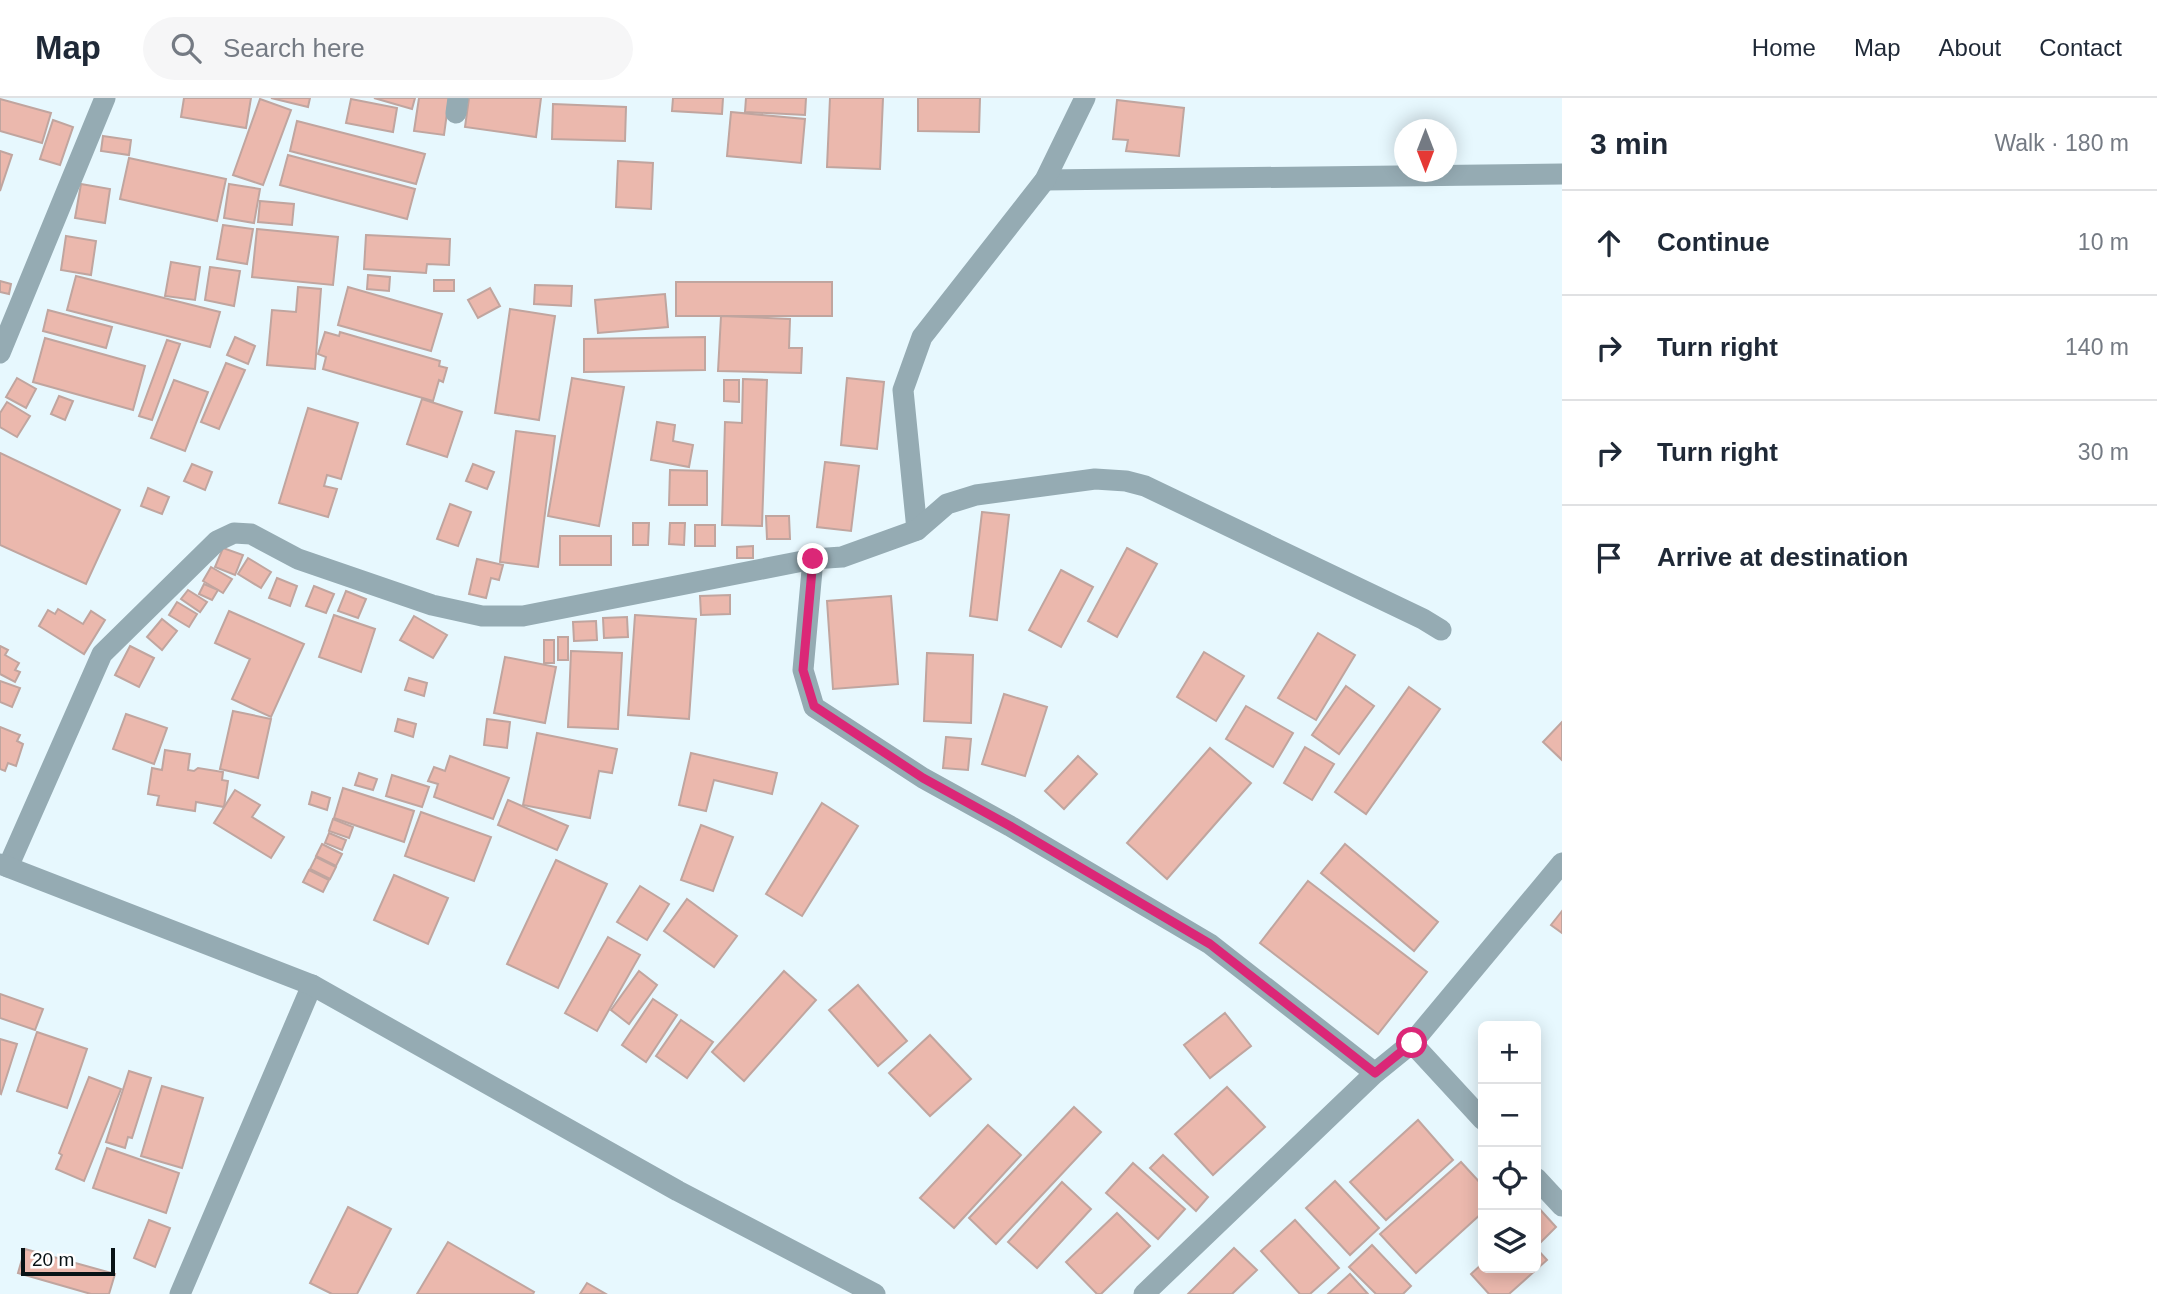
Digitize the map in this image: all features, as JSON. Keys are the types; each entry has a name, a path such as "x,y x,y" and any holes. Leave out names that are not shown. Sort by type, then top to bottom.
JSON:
{"street":[{"path":"0,353 106,98"},
{"path":"917,530 903,390 922,337 1045,180 1085,98"},
{"path":"1045,180 1562,174"},
{"path":"875,1294 677,1191 312,985 4,866 102,654 217,541 234,533 251,534 298,559 432,605 482,616 523,616 813,559 842,557 917,530 947,504 976,495 1095,479 1126,481 1145,486 1441,630"},
{"path":"813,559 803,670 814,706 923,778 1210,944 1375,1073"},
{"path":"1144,1294 1375,1073 1412,1043 1562,863"},
{"path":"180,1294 312,985"},
{"path":"1412,1043 1478,1115"},
{"path":"1541,1183 1562,1206"}],"building":[{"path":"184,98 251,98 246,128 181,117"},
{"path":"271,98 310,98 308,107"},
{"path":"374,98 415,98 412,109"},
{"path":"419,98 449,98 444,135 414,131"},
{"path":"469,98 541,98 536,137 465,127"},
{"path":"673,98 723,98 722,114 672,111"},
{"path":"746,98 806,98 805,115 745,112"},
{"path":"830,98 883,98 880,169 827,167"},
{"path":"918,98 980,98 979,132 918,131"},
{"path":"0,99 51,113 42,143 0,131"},
{"path":"260,99 291,110 263,185 233,175"},
{"path":"351,99 397,108 393,132 346,123"},
{"path":"1117,100 1184,108 1179,156 1126,151 1128,140 1113,139"},
{"path":"553,104 626,107 625,141 552,139"},
{"path":"731,112 805,119 801,163 727,156"},
{"path":"53,120 73,127 60,165 40,159"},
{"path":"297,121 425,154 416,184 290,151"},
{"path":"103,136 131,140 129,155 101,151"},
{"path":"0,151 12,155 0,191"},
{"path":"288,155 415,189 407,219 280,185"},
{"path":"129,158 226,179 217,221 120,199"},
{"path":"618,161 653,163 651,209 616,207"},
{"path":"81,184 110,189 105,223 75,218"},
{"path":"229,184 260,189 254,223 224,218"},
{"path":"260,201 294,204 292,225 258,222"},
{"path":"223,225 253,229 247,264 217,259"},
{"path":"257,229 338,237 333,285 252,277"},
{"path":"366,235 450,239 449,265 427,264 426,273 364,269"},
{"path":"66,236 96,241 91,275 61,270"},
{"path":"171,262 200,267 195,300 165,296"},
{"path":"210,267 240,271 234,306 205,300"},
{"path":"368,275 390,277 389,291 367,289"},
{"path":"76,276 220,312 210,347 67,310"},
{"path":"434,280 454,280 454,291 434,291"},
{"path":"0,281 11,284 9,294 0,292"},
{"path":"676,282 832,282 832,316 676,316"},
{"path":"535,285 572,286 571,306 534,304"},
{"path":"298,287 321,289 315,369 267,365 272,310 296,312"},
{"path":"348,287 442,314 431,351 338,325"},
{"path":"490,288 500,306 478,318 468,300"},
{"path":"665,294 668,327 598,333 595,300"},
{"path":"510,309 555,316 539,420 495,413"},
{"path":"48,310 112,327 106,348 43,331"},
{"path":"721,316 790,319 789,348 802,348 801,373 718,371"},
{"path":"325,332 339,336 340,332 440,361 439,366 447,368 443,382 439,380 433,401 323,369 326,357 318,354"},
{"path":"235,337 255,346 248,364 227,355"},
{"path":"705,337 705,370 584,372 584,339"},
{"path":"45,338 145,366 133,410 33,382"},
{"path":"167,340 180,344 152,420 139,416"},
{"path":"226,363 245,370 219,429 201,422"},
{"path":"17,378 36,389 26,408 6,397"},
{"path":"572,378 624,387 599,526 548,516"},
{"path":"847,378 884,382 877,449 841,445"},
{"path":"743,379 767,380 762,526 722,525 725,422 742,423"},
{"path":"174,380 208,392 185,451 151,438"},
{"path":"724,380 739,380 739,402 724,401"},
{"path":"59,396 73,401 65,420 51,414"},
{"path":"422,399 462,412 447,457 407,444"},
{"path":"7,402 30,416 17,437 0,427 0,413"},
{"path":"308,408 358,423 341,479 327,475 324,486 337,489 328,517 279,503"},
{"path":"657,422 675,425 673,441 693,445 689,467 651,460"},
{"path":"516,431 555,436 538,567 500,562"},
{"path":"0,453 120,510 86,584 0,545"},
{"path":"825,462 859,466 851,531 817,527"},
{"path":"192,464 212,472 205,490 184,481"},
{"path":"473,464 494,472 487,489 466,481"},
{"path":"670,470 707,471 707,505 669,505"},
{"path":"148,488 169,497 162,514 141,506"},
{"path":"450,504 471,512 458,546 437,539"},
{"path":"982,512 1009,515 997,620 970,616"},
{"path":"766,516 789,516 790,539 767,539"},
{"path":"633,523 649,523 648,545 633,545"},
{"path":"670,523 685,523 684,545 669,544"},
{"path":"695,525 715,525 715,546 695,546"},
{"path":"560,536 611,536 611,565 560,565"},
{"path":"753,546 753,558 737,558 737,547"},
{"path":"223,548 243,555 235,575 215,567"},
{"path":"1127,548 1157,564 1117,637 1088,621"},
{"path":"248,558 271,572 261,588 238,574"},
{"path":"477,559 503,565 499,580 491,578 486,598 469,594"},
{"path":"211,567 232,579 223,593 203,581"},
{"path":"1061,570 1093,587 1061,647 1029,630"},
{"path":"277,578 297,586 290,606 269,598"},
{"path":"204,584 218,590 212,600 199,594"},
{"path":"314,586 334,594 326,613 306,606"},
{"path":"188,590 207,602 200,612 181,599"},
{"path":"346,591 366,599 358,618 338,611"},
{"path":"730,595 730,614 701,615 700,596"},
{"path":"891,596 898,684 833,689 827,601"},
{"path":"177,602 197,614 189,627 169,615"},
{"path":"58,609 83,624 91,611 105,620 84,654 39,626 48,610 55,614"},
{"path":"229,611 304,644 271,717 232,699 250,659 215,643"},
{"path":"334,615 375,629 361,672 319,657"},
{"path":"635,615 696,619 689,719 628,715"},
{"path":"414,616 447,635 433,658 400,640"},
{"path":"627,617 628,637 604,638 603,618"},
{"path":"162,619 177,631 162,650 147,637"},
{"path":"596,621 597,640 574,641 573,622"},
{"path":"1318,633 1355,655 1316,720 1278,698"},
{"path":"558,637 568,637 568,660 558,660"},
{"path":"544,640 554,640 554,663 544,663"},
{"path":"0,646 8,650 5,655 19,663 15,670 20,672 15,682 0,674"},
{"path":"130,646 154,658 139,687 115,675"},
{"path":"571,651 622,653 618,729 568,727"},
{"path":"1204,652 1244,676 1216,721 1177,697"},
{"path":"927,653 973,655 971,723 924,721"},
{"path":"505,657 556,667 545,723 494,713"},
{"path":"409,678 427,683 424,696 405,690"},
{"path":"0,681 20,688 12,707 0,702"},
{"path":"1346,686 1374,706 1339,754 1312,735"},
{"path":"1409,687 1440,709 1366,814 1335,792"},
{"path":"1004,694 1047,707 1025,776 982,764"},
{"path":"1246,706 1293,733 1273,767 1226,739"},
{"path":"233,711 271,719 258,778 220,769"},
{"path":"126,714 167,728 154,764 113,749"},
{"path":"398,719 416,724 413,737 395,731"},
{"path":"487,719 510,722 507,748 484,745"},
{"path":"1562,722 1562,760 1543,742"},
{"path":"0,727 20,735 17,741 23,744 16,766 8,763 5,771 0,769"},
{"path":"537,733 617,749 612,773 599,771 590,818 523,805"},
{"path":"946,737 971,739 968,770 943,768"},
{"path":"1305,747 1334,764 1312,800 1284,783"},
{"path":"1210,748 1251,783 1167,879 1127,843"},
{"path":"165,750 190,754 188,770 194,771 198,768 223,772 222,780 228,781 224,807 196,802 195,811 157,805 159,796 148,794 152,768 162,770"},
{"path":"691,753 777,773 772,794 714,780 706,811 679,805"},
{"path":"450,756 509,778 493,819 434,797 438,784 428,781 434,767 445,771"},
{"path":"1078,756 1097,774 1064,809 1045,791"},
{"path":"359,773 377,779 373,790 355,785"},
{"path":"392,775 429,787 422,807 386,796"},
{"path":"343,788 414,811 404,842 334,818"},
{"path":"235,790 260,805 252,817 284,837 271,858 214,823"},
{"path":"312,792 330,798 327,810 309,804"},
{"path":"508,800 568,826 557,850 498,825"},
{"path":"822,803 858,826 802,916 766,894"},
{"path":"421,812 491,837 474,881 405,856"},
{"path":"333,819 353,827 349,838 329,831"},
{"path":"701,825 733,837 713,891 681,880"},
{"path":"329,833 346,840 342,850 325,843"},
{"path":"322,844 342,854 336,866 316,856"},
{"path":"1345,844 1438,922 1414,951 1321,873"},
{"path":"316,857 336,867 330,879 310,869"},
{"path":"556,860 607,884 558,988 507,964"},
{"path":"309,870 329,880 323,892 303,882"},
{"path":"394,875 448,898 428,944 374,920"},
{"path":"1308,881 1427,972 1378,1034 1260,943"},
{"path":"640,886 669,904 647,940 617,922"},
{"path":"687,899 737,936 714,967 664,931"},
{"path":"1562,911 1562,933 1551,925"},
{"path":"608,937 640,955 597,1031 565,1013"},
{"path":"639,971 657,985 629,1024 611,1010"},
{"path":"784,971 816,1000 744,1081 712,1052"},
{"path":"858,985 907,1041 878,1066 829,1010"},
{"path":"0,994 43,1009 35,1030 0,1018"},
{"path":"653,999 677,1015 646,1062 622,1045"},
{"path":"1225,1013 1251,1046 1210,1078 1184,1045"},
{"path":"681,1020 713,1042 687,1078 656,1056"},
{"path":"37,1032 87,1049 67,1108 17,1091"},
{"path":"930,1035 971,1079 930,1116 889,1073"},
{"path":"0,1039 17,1044 1,1094 0,1093"},
{"path":"129,1071 151,1078 132,1138 128,1137 125,1148 106,1142"},
{"path":"89,1077 121,1089 84,1181 56,1169 62,1155 59,1153"},
{"path":"162,1086 203,1098 182,1168 141,1156"},
{"path":"1227,1087 1265,1127 1213,1175 1175,1134"},
{"path":"1074,1107 1101,1132 996,1244 969,1218"},
{"path":"1418,1120 1453,1160 1386,1220 1350,1182"},
{"path":"988,1125 1021,1155 954,1228 920,1198"},
{"path":"107,1148 179,1173 166,1213 93,1188"},
{"path":"1163,1155 1208,1197 1196,1211 1150,1168"},
{"path":"1461,1162 1478,1181 1478,1217 1416,1273 1380,1234"},
{"path":"1133,1163 1185,1209 1158,1239 1106,1193"},
{"path":"1335,1181 1379,1228 1350,1255 1306,1208"},
{"path":"1062,1182 1091,1209 1037,1268 1008,1242"},
{"path":"348,1207 391,1229 357,1294 332,1294 310,1283"},
{"path":"1541,1210 1556,1227 1541,1242"},
{"path":"1117,1213 1150,1246 1101,1294 1097,1294 1066,1262"},
{"path":"149,1220 170,1228 155,1267 134,1258"},
{"path":"1295,1220 1339,1268 1310,1294 1300,1294 1261,1251"},
{"path":"448,1242 534,1292 533,1294 417,1294"},
{"path":"1372,1245 1411,1286 1403,1294 1376,1294 1349,1267"},
{"path":"1234,1248 1257,1270 1232,1294 1188,1294"},
{"path":"25,1249 115,1274 109,1294 91,1294 18,1273"},
{"path":"1541,1253 1547,1260 1541,1265"},
{"path":"1478,1268 1478,1273 1532,1273 1509,1294 1489,1294 1471,1274"},
{"path":"1350,1274 1368,1294 1328,1294"},
{"path":"587,1283 606,1294 580,1294"}],"route":[{"path":"813,559 803,670 814,706 923,778 1210,944 1375,1073 1412,1043"}]}
